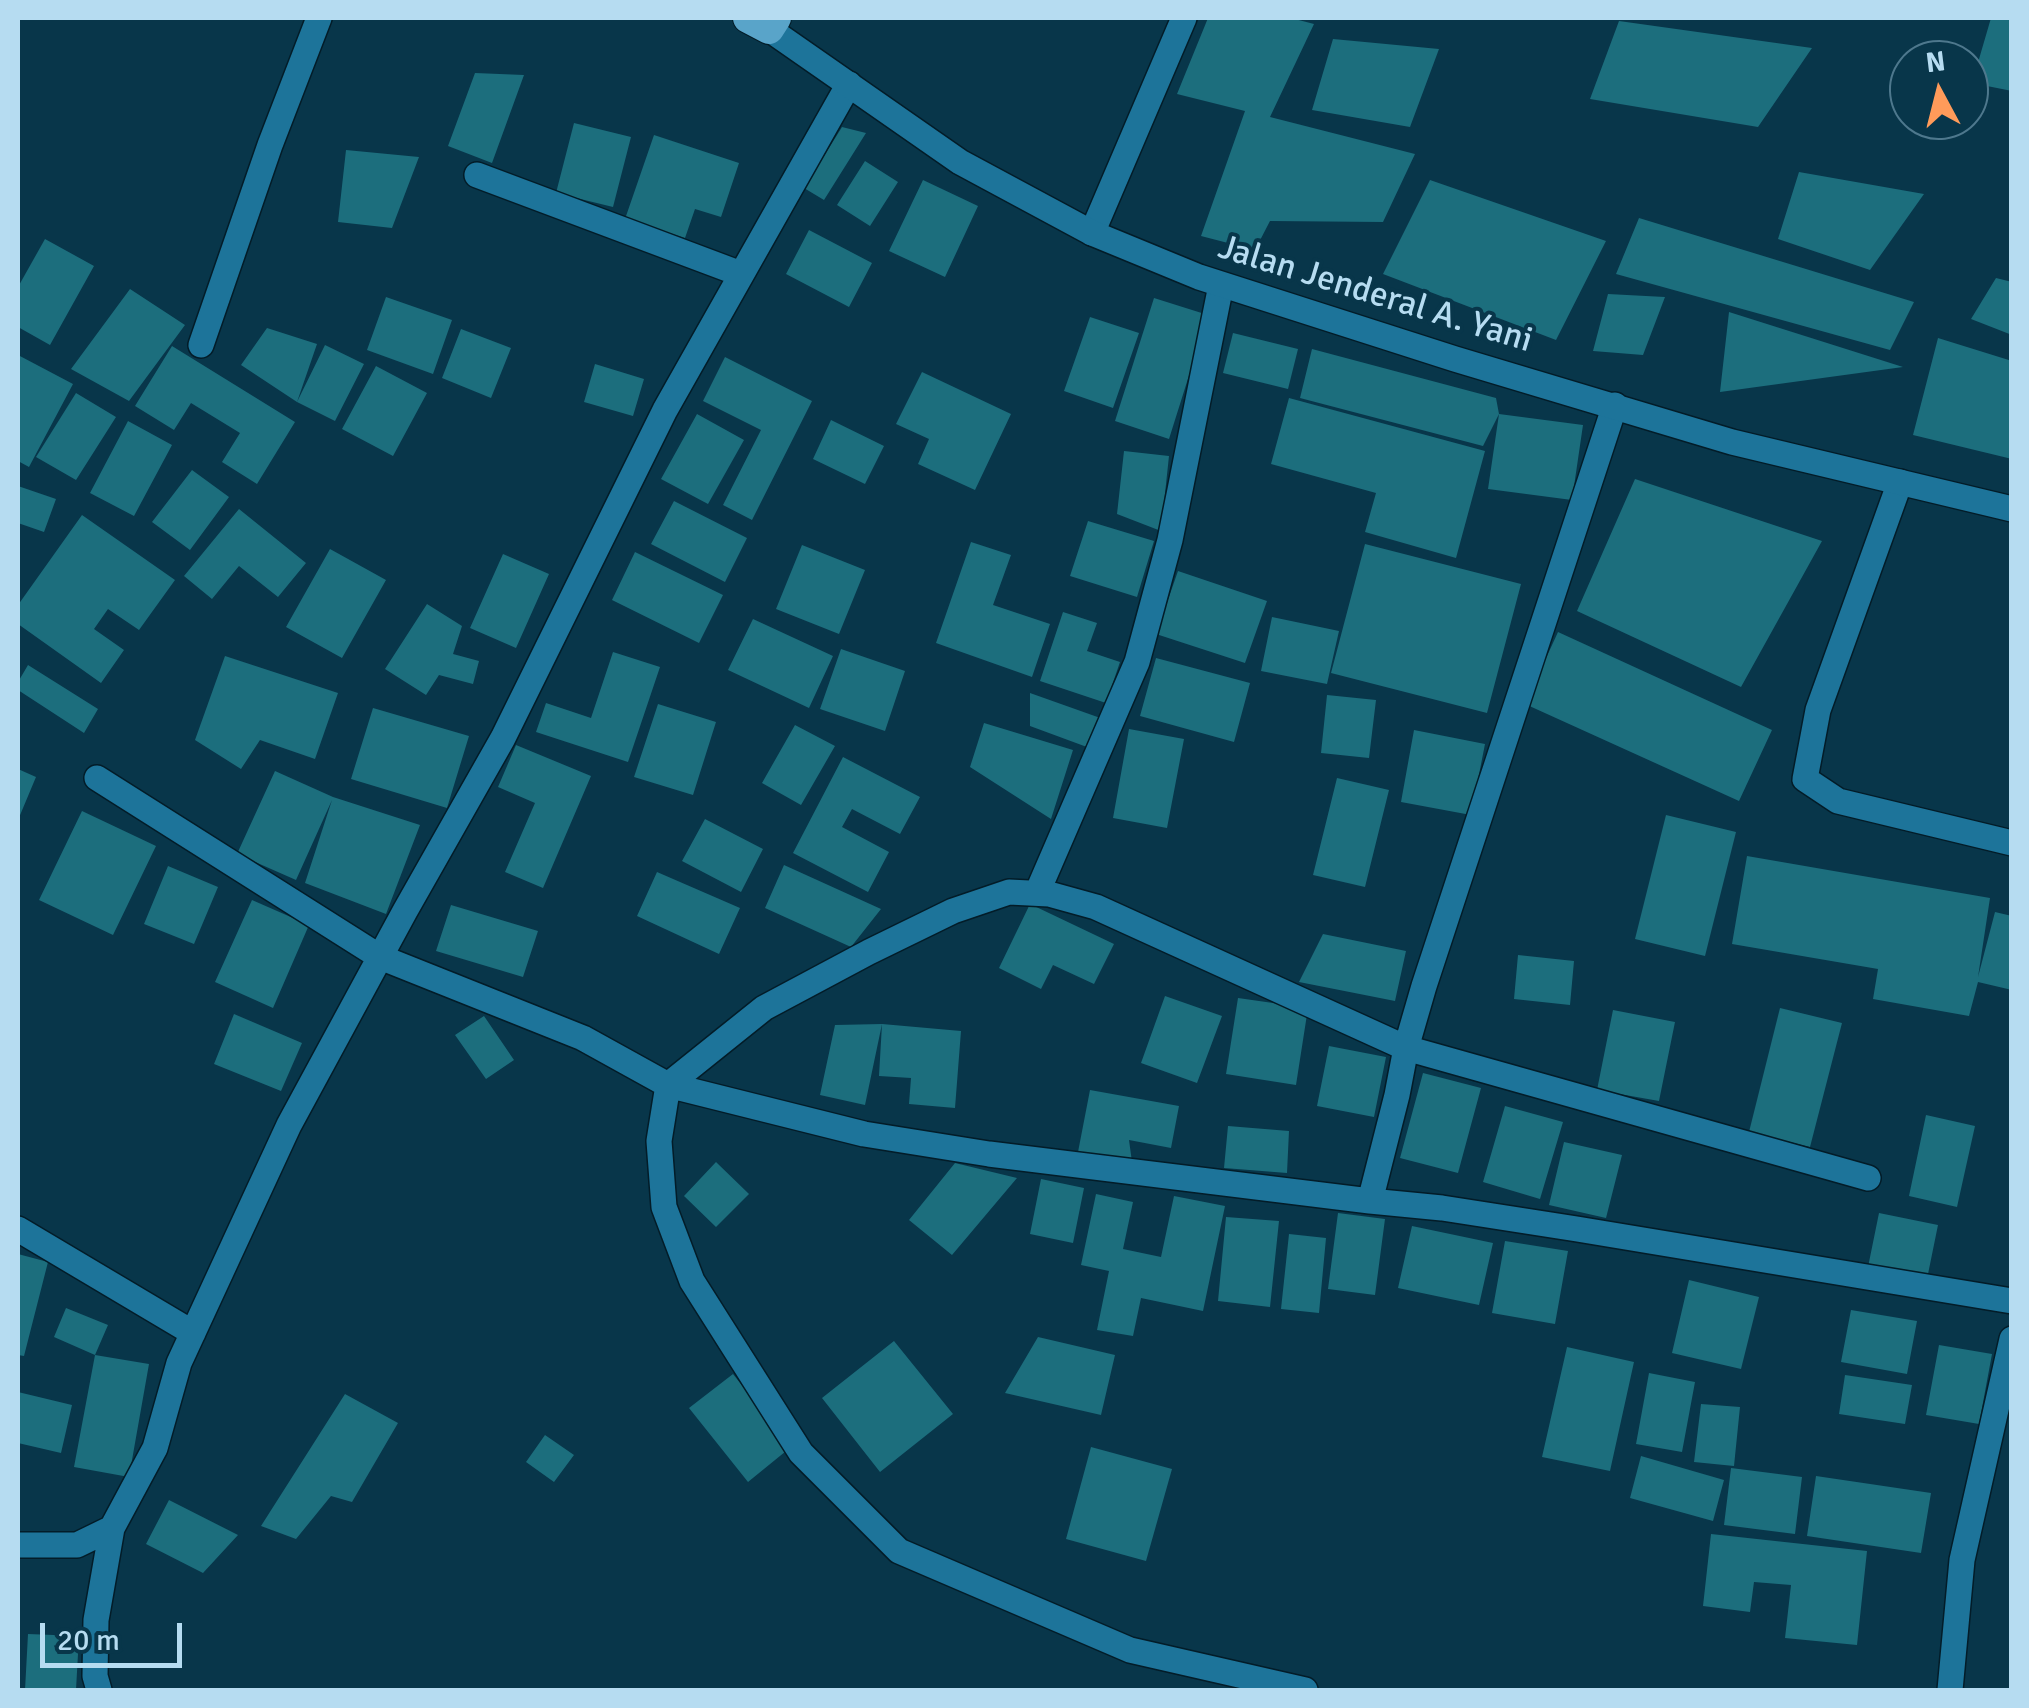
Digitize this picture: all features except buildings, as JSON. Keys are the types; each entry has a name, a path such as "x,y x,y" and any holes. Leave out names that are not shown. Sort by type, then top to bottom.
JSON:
{"street":[{"path":"201,345 319,18"},
{"path":"1092,233 1184,18"},
{"name":"Jalan Jenderal A. Yani","path":"764,21 960,162 1092,233 1221,285 1732,442 2012,508"},
{"path":"99,1690 95,1676 96,1620 112,1528 155,1448 179,1363 289,1124 503,738 664,410 849,84"},
{"path":"477,175 741,274"},
{"path":"1036,893 1137,662 1170,540 1221,285"},
{"path":"1370,1200 1406,1048 1615,405"},
{"path":"1900,482 1818,710 1805,779 1838,801 2012,843"},
{"path":"97,778 380,956 584,1038 668,1085 864,1134 989,1154 1442,1208 2012,1301"},
{"path":"1305,1690 1130,1650 899,1552 801,1453 692,1282 664,1207 659,1141 668,1085 764,1008 869,952 953,911 1009,892 1050,894 1096,907 1406,1048 1868,1178"},
{"path":"18,1229 193,1333"},
{"path":"1950,1690 1962,1560 2012,1339"},
{"path":"18,1545 77,1545 112,1528"}]}
